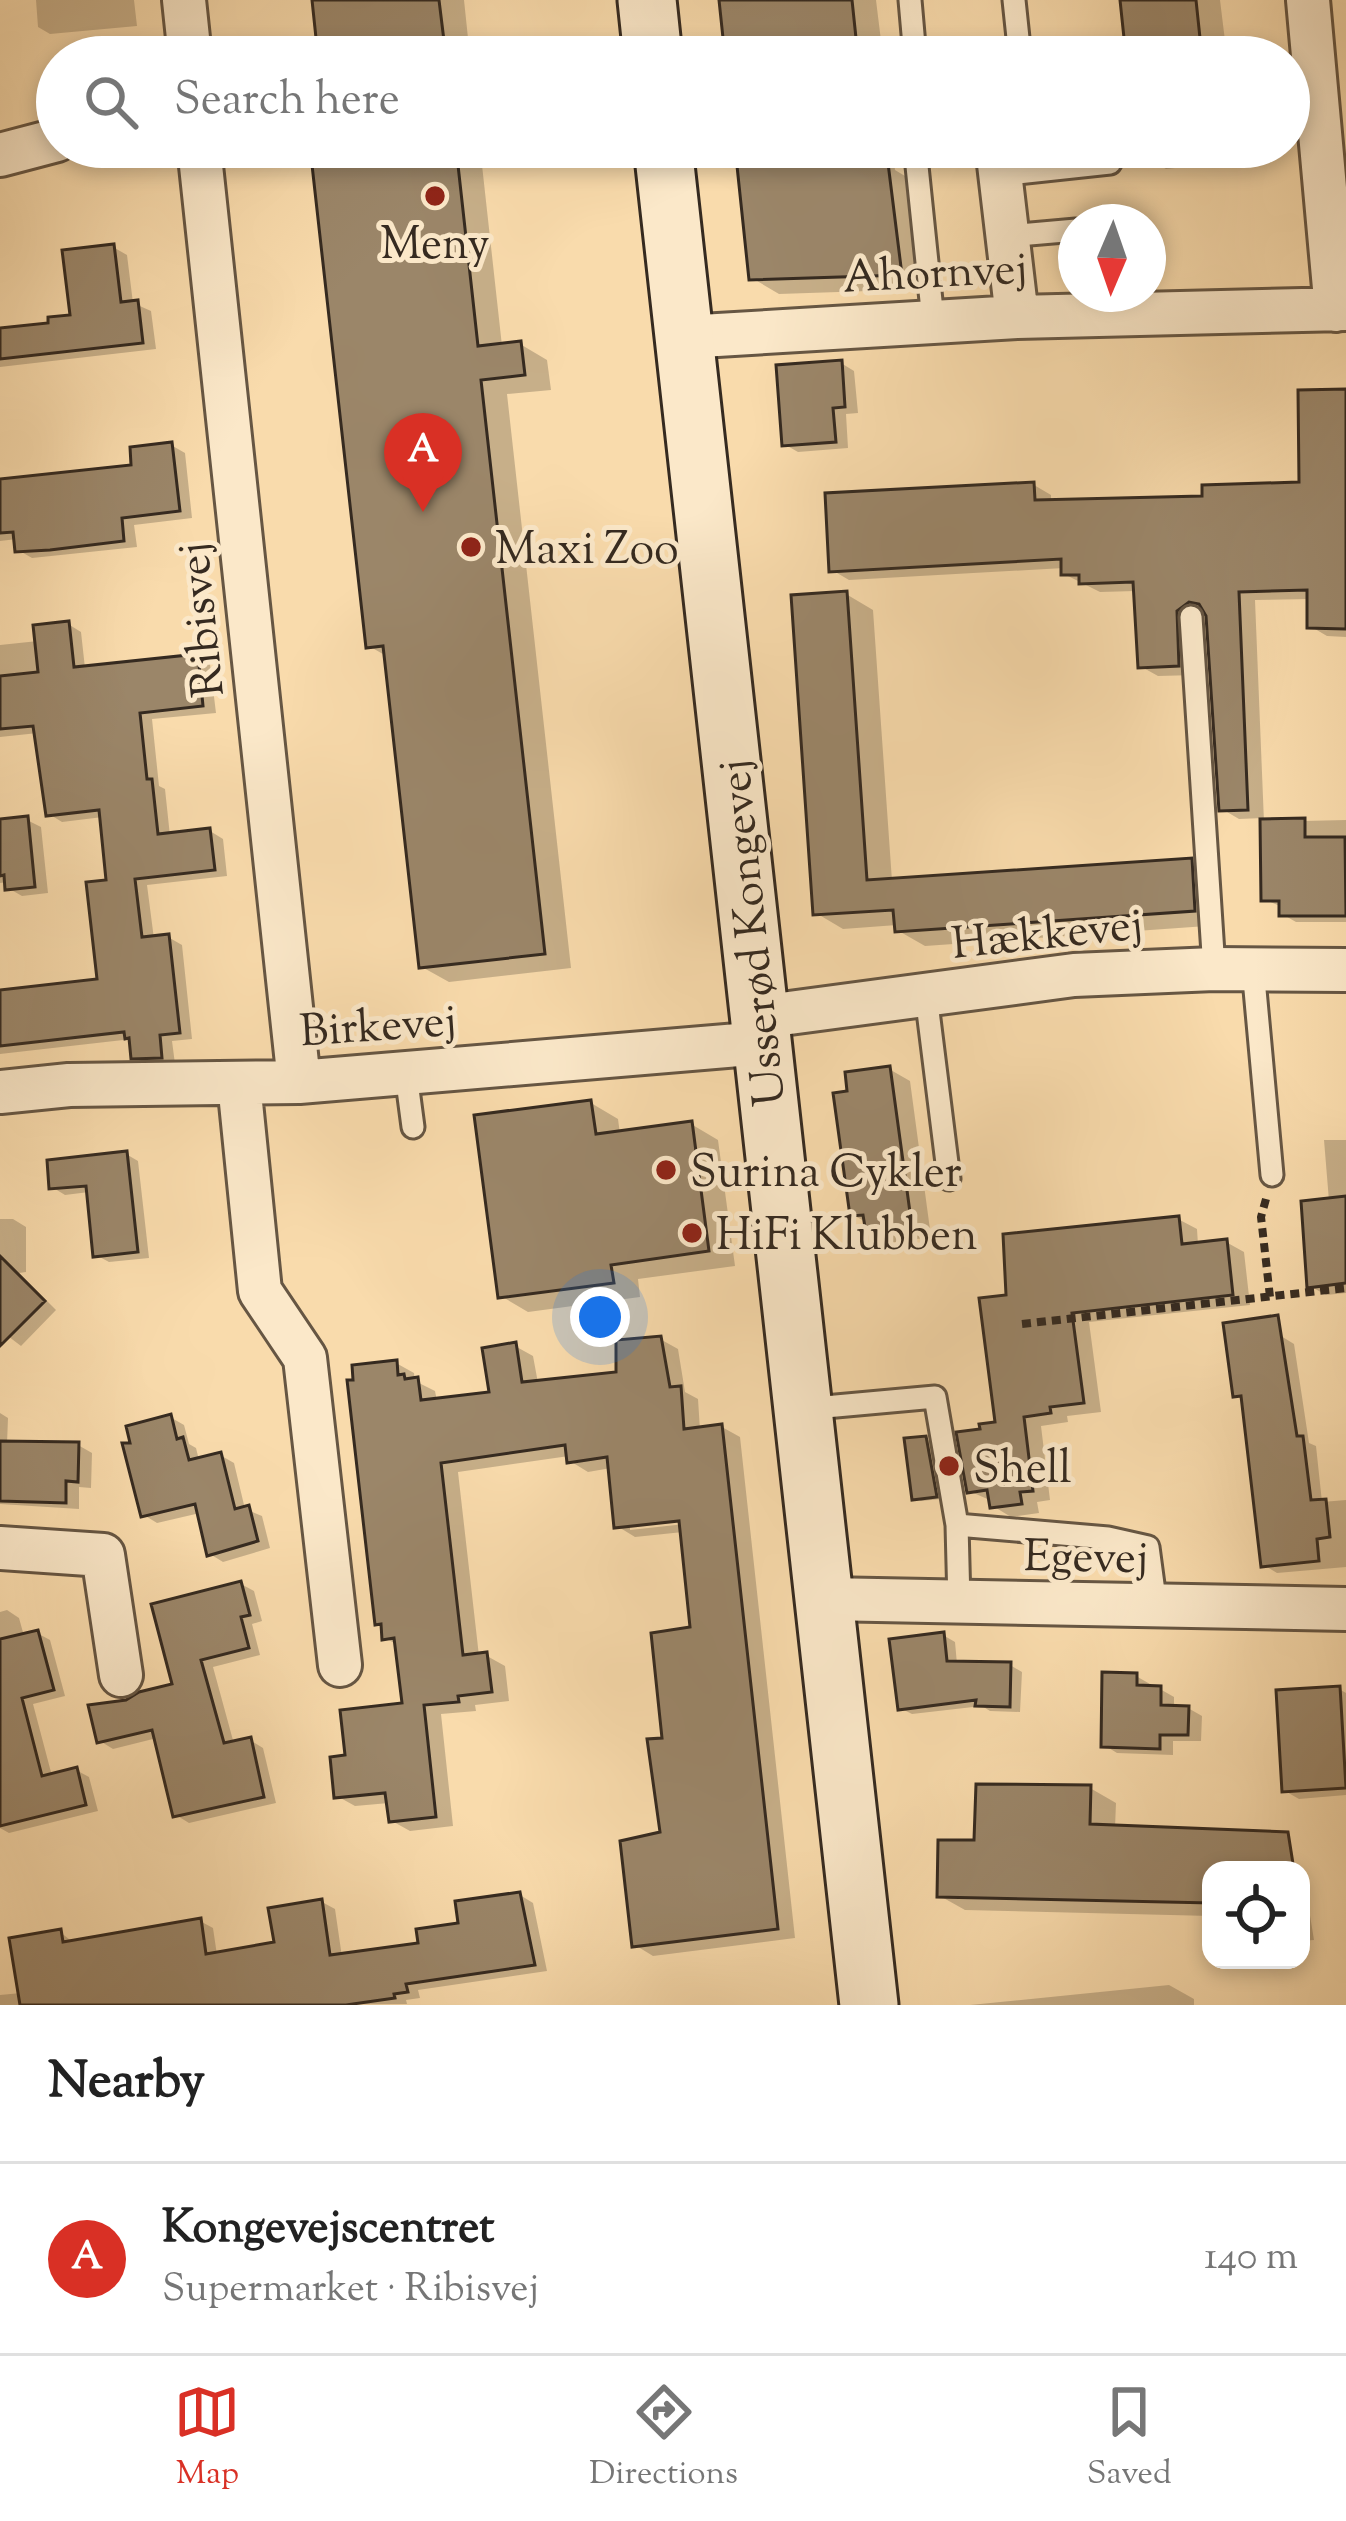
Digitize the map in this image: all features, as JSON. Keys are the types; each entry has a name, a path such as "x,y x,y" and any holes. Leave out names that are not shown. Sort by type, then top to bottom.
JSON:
{"main road":[{"path":"646,0 650,36"},
{"name":"Usserød Kongevej","path":"665,168 826,1599 858,2003"}],"street":[{"path":"184,0 188,36"},
{"name":"Ahornvej","path":"684,337 933,320 1341,310 1336,208 1308,0"},
{"path":"0,155 36,146"},
{"name":"Ribisvej","path":"201,168 299,1082"},
{"path":"1000,168 1017,317"},
{"name":"Hækkevej","path":"760,1030 926,995 1074,975 1346,970"},
{"name":"Birkevej","path":"0,1092 69,1085 239,1084 406,1074 760,1030"},
{"path":"239,1084 260,1291 305,1358 340,1666"},
{"path":"0,1549 103,1555 121,1675"},
{"name":"Egevej","path":"826,1599 1346,1609"}],"lane":[{"path":"910,0 913,36"},
{"path":"1014,0 1018,36"},
{"path":"917,168 933,320"},
{"path":"1007,236 1058,232"},
{"path":"1191,617 1233,969 1272,1175"},
{"path":"926,995 949,1179"},
{"path":"406,1074 412,1127"},
{"path":"803,1409 935,1397 957,1526 958,1603"},
{"path":"957,1526 1108,1538 1148,1547 1156,1607"}],"path":[{"path":"1270,1297 1261,1216 1272,1175"},
{"path":"1022,1324 1346,1288"}],"building":[{"path":"312,0 439,0 443,36 316,36"},
{"path":"719,0 852,0 856,36 723,36"},
{"path":"1120,0 1196,0 1200,36 1124,36"},
{"path":"312,168 458,168 478,346 521,341 525,375 481,380 545,954 419,968 383,646 366,648"},
{"path":"737,168 889,168 902,275 749,280"},
{"path":"114,244 121,302 138,300 143,343 0,359 0,328 48,323 48,317 70,315 62,250"},
{"path":"842,360 845,407 833,408 836,442 782,446 776,365"},
{"path":"1346,389 1346,629 1307,628 1307,590 1239,592 1248,810 1219,811 1206,616 1199,604 1189,602 1177,611 1179,666 1138,668 1133,582 1079,584 1079,575 1061,575 1061,559 829,572 825,493 1034,482 1035,500 1202,496 1202,485 1299,482 1298,390"},
{"path":"172,442 180,511 122,518 124,541 15,552 13,532 0,533 0,479 131,465 130,447"},
{"path":"847,591 867,880 1192,858 1195,911 895,932 893,910 813,915 791,595"},
{"path":"69,621 74,667 198,654 203,706 140,713 158,834 210,828 215,870 135,879 142,937 169,934 180,1033 160,1035 162,1058 131,1059 124,1032 0,1046 0,990 97,979 86,882 106,880 99,810 46,816 33,726 0,729 0,676 38,672 33,625"},
{"path":"28,816 35,887 5,890 4,875 0,876 0,819"},
{"path":"1305,818 1305,837 1345,837 1346,916 1279,916 1279,901 1261,901 1260,819"},
{"path":"890,1066 912,1227 866,1233 863,1215 850,1216 833,1093 847,1091 845,1072"},
{"path":"591,1100 596,1134 692,1121 709,1251 611,1265 614,1283 498,1298 474,1115"},
{"path":"127,1151 138,1252 93,1257 86,1186 49,1189 47,1160"},
{"path":"1346,1196 1346,1283 1307,1288 1301,1201"},
{"path":"1179,1216 1182,1244 1227,1239 1233,1295 1072,1313 1084,1403 1050,1407 1051,1413 1024,1417 1033,1491 1020,1492 1022,1504 990,1508 987,1490 967,1493 956,1432 995,1422 979,1298 1006,1295 1003,1234"},
{"path":"0,1256 45,1301 0,1346"},
{"path":"1278,1315 1311,1500 1326,1499 1330,1537 1317,1539 1319,1561 1261,1567 1241,1396 1233,1397 1223,1323"},
{"path":"661,1336 670,1387 681,1386 684,1429 722,1424 778,1929 632,1947 620,1841 660,1832 647,1739 662,1738 651,1633 690,1627 679,1521 614,1528 607,1457 567,1463 565,1445 441,1463 463,1655 487,1652 492,1692 458,1696 459,1702 424,1705 436,1817 389,1822 385,1793 334,1798 330,1757 345,1755 340,1710 402,1703 394,1638 382,1640 381,1624 375,1625 347,1380 353,1380 352,1365 397,1360 398,1375 418,1377 421,1400 489,1392 482,1348 516,1342 522,1382 616,1372 616,1340"},
{"path":"171,1414 189,1460 221,1452 235,1509 249,1505 258,1541 207,1556 195,1504 141,1517 122,1443 130,1443 126,1426"},
{"path":"926,1436 937,1497 912,1500 904,1438"},
{"path":"0,1441 79,1442 78,1482 66,1481 66,1503 0,1501"},
{"path":"241,1581 250,1615 241,1617 249,1648 201,1660 224,1743 251,1737 264,1797 173,1817 152,1730 97,1743 88,1705 126,1700 172,1684 151,1604"},
{"path":"38,1630 54,1690 22,1698 42,1776 77,1767 86,1805 0,1826 0,1639"},
{"path":"944,1632 947,1661 1011,1662 1010,1707 975,1706 976,1700 898,1710 889,1639"},
{"path":"1102,1672 1137,1673 1137,1685 1161,1686 1161,1705 1189,1706 1188,1735 1160,1735 1160,1749 1101,1747"},
{"path":"1340,1686 1346,1788 1282,1792 1276,1690"},
{"path":"976,1784 1091,1785 1090,1824 1288,1832 1293,1861 1202,1861 1202,1903 937,1897 938,1840 974,1840"},
{"path":"520,1892 535,1965 406,1984 408,1992 394,1994 395,1998 346,2005 20,2005 9,1938 61,1929 63,1942 201,1918 206,1954 274,1942 268,1908 322,1899 330,1955 418,1943 416,1929 458,1923 455,1901"}],"place":[{"name":"Meny","path":"435,196"},
{"name":"Kongevejscentret","path":"423,512"},
{"name":"Maxi Zoo","path":"471,547"},
{"name":"Surina Cykler","path":"666,1170"},
{"name":"HiFi Klubben","path":"692,1233"},
{"name":"Shell","path":"949,1466"}]}
